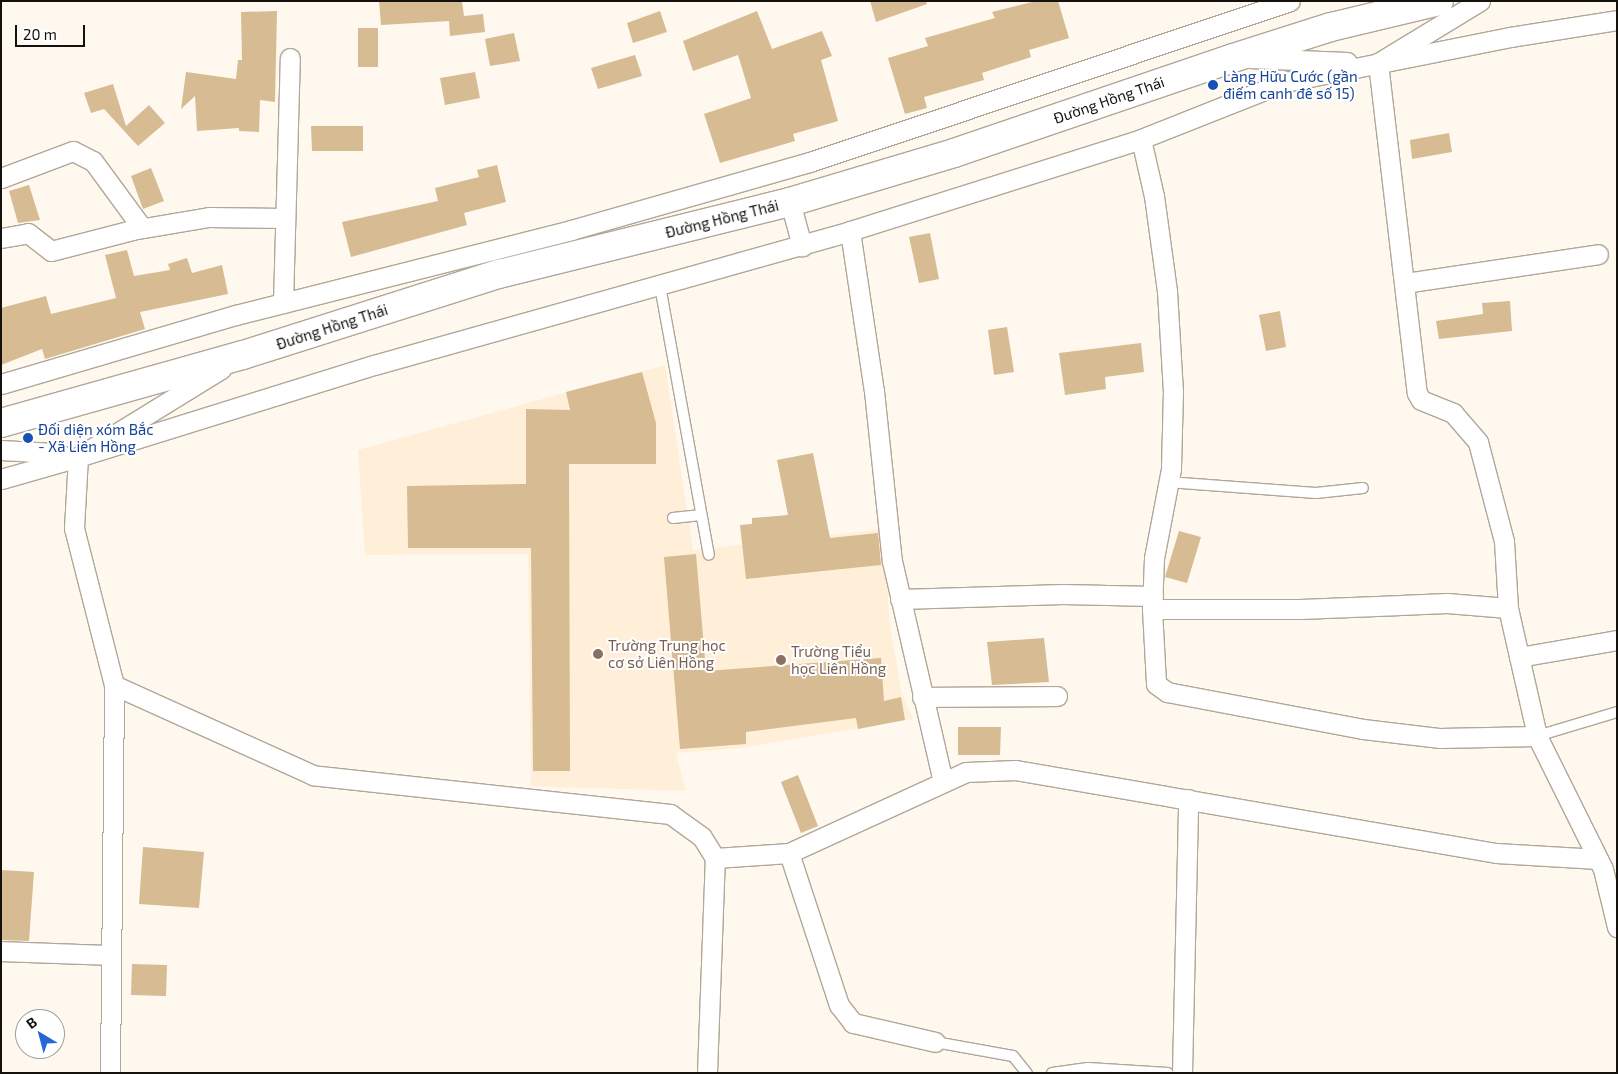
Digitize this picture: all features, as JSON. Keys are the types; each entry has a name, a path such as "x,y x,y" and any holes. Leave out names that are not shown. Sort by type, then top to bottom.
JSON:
{"main road":[{"name":"Đường Hồng Thái","path":"1,423 243,355 499,274 790,202 954,153 1376,8 1439,1"}],"street":[{"path":"1,384 283,303 571,230 810,162 1290,1"},
{"path":"1232,58 1378,63 1480,1"},
{"path":"1,479 374,365 802,246 1141,140 1285,82 1378,63 1617,20"},
{"path":"283,303 290,58"},
{"path":"1378,63 1417,393 1421,400 1453,413 1468,427 1478,442 1487,466 1504,541 1508,608 1537,736 1606,864 1617,928"},
{"path":"1141,140 1154,196 1167,291 1173,391 1168,482 1154,558 1152,602 1156,684 1167,692 1364,729 1440,738 1537,736"},
{"path":"1,178 50,158 79,153 93,161 142,228"},
{"path":"790,202 802,246"},
{"path":"1,238 28,233 51,250 142,228 209,217 285,218"},
{"path":"850,231 874,391 892,561 942,782"},
{"path":"1405,282 1598,254"},
{"path":"1,450 54,453 74,458 243,355"},
{"path":"74,458 74,528 114,685 110,1073"},
{"path":"900,599 1063,594 1152,602 1300,609 1447,603 1508,608"},
{"path":"1519,658 1617,640"},
{"path":"114,685 230,740 313,775 670,814 702,837 715,858 707,1073"},
{"path":"922,697 1057,696"},
{"path":"715,858 789,853 966,772 1016,770 1496,853 1606,864"},
{"path":"1182,1073 1188,799"},
{"path":"789,853 839,1005 853,1023 935,1042"},
{"path":"1,951 111,955"}],"lane":[{"path":"660,286 709,555"},
{"path":"1168,482 1316,493 1363,488"},
{"path":"672,518 701,515"},
{"path":"1537,736 1617,712"},
{"path":"935,1042 1012,1056 1027,1073"},
{"path":"1052,1073 1088,1068 1168,1073"}],"shaded area":[{"name":"Trường Trung học cơ sở Liên Hồng","path":"665,365 693,550 884,529 890,628 902,693 913,719 742,748 676,753 686,791 531,786 528,554 365,555 358,450"}],"building":[{"path":"379,1 462,1 464,16 483,14 485,32 450,36 449,21 381,25"},
{"path":"870,1 926,1 927,4 876,22"},
{"path":"1036,1 1058,1 1069,38 1029,50 1031,57 982,73 984,80 924,97 927,108 905,114 888,58 928,46 925,38 995,18 992,12"},
{"path":"277,11 275,102 260,100 259,132 239,131 239,128 197,131 195,96 181,109 186,72 236,79 238,60 242,60 241,12"},
{"path":"660,11 667,32 633,43 627,23"},
{"path":"757,11 772,49 822,31 832,56 821,60 838,121 793,134 795,141 720,163 704,114 751,98 738,55 693,71 683,41"},
{"path":"358,28 378,28 378,67 358,67"},
{"path":"514,33 520,61 490,66 485,39"},
{"path":"635,55 642,76 598,89 591,68"},
{"path":"475,72 480,98 445,105 440,78"},
{"path":"113,84 126,126 149,105 165,123 138,146 104,109 91,113 84,93"},
{"path":"311,126 363,126 363,151 312,151"},
{"path":"1449,133 1452,152 1412,159 1410,140"},
{"path":"497,165 506,202 464,213 467,225 351,257 342,222 438,201 435,188 479,177 477,170"},
{"path":"151,168 164,201 143,209 131,176"},
{"path":"29,185 40,220 18,223 9,191"},
{"path":"930,233 939,279 919,283 909,237"},
{"path":"127,250 134,276 170,270 168,264 187,258 192,273 222,265 228,294 140,312 145,329 45,359 42,349 1,365 1,308 46,296 51,314 116,298 105,255"},
{"path":"1510,301 1512,331 1439,339 1436,321 1483,314 1482,303"},
{"path":"1280,311 1286,347 1266,351 1259,315"},
{"path":"1007,327 1014,372 994,375 988,330"},
{"path":"1141,343 1144,372 1105,377 1106,389 1065,395 1059,353"},
{"path":"642,372 656,423 656,464 569,464 570,771 533,771 531,548 408,548 407,486 526,484 526,409 570,410 566,392"},
{"path":"813,453 830,538 878,533 881,565 746,579 740,525 752,524 752,518 788,515 777,460"},
{"path":"1179,531 1201,537 1187,583 1165,577"},
{"path":"696,554 706,671 881,658 884,701 901,697 905,720 858,729 856,718 746,732 746,744 680,749 664,557"},
{"path":"1044,638 1049,682 992,685 987,642"},
{"path":"958,727 1001,727 1000,755 958,755"},
{"path":"798,775 818,826 801,833 781,782"},
{"path":"143,847 204,852 199,908 139,904"},
{"path":"1,870 34,872 29,941 1,940"},
{"path":"132,964 167,965 166,996 131,995"}],"place":[{"name":"Làng Hữu Cước (gần điếm canh đê số 15)","path":"1213,85"},
{"name":"Đối diện xóm Bắc - Xã Liên Hồng","path":"28,438"},
{"name":"Trường Trung học cơ sở Liên Hồng","path":"598,654"},
{"name":"Trường Tiểu học Liên Hồng","path":"781,660"}]}
